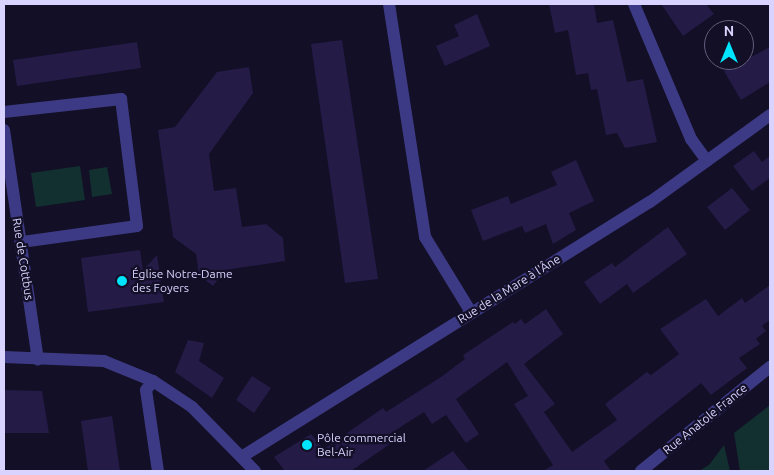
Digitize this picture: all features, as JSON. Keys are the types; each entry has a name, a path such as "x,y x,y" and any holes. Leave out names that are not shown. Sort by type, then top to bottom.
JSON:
{"street":[{"path":"389,4 424,237 471,312"},
{"path":"634,4 691,139 707,161"},
{"path":"4,112 121,98 137,226 21,242"},
{"name":"Rue de la Mare à l'Âne","path":"243,456 650,202 770,116"},
{"name":"Rue de Cottbus","path":"4,130 38,359"},
{"path":"4,357 104,361 153,381 192,408 243,456 255,471"},
{"name":"Rue Anatole France","path":"641,471 770,368"},
{"path":"153,381 146,390 158,471"}],"green space":[{"path":"80,166 85,200 36,207 31,173"},
{"path":"107,167 112,194 92,197 89,170"},
{"path":"770,405 770,471 740,471 734,433"},
{"path":"724,445 730,471 699,471 709,465"}],"building":[{"path":"549,4 594,4 597,23 613,20 627,82 643,79 657,142 625,148 617,133 606,135 597,89 591,90 588,73 576,75 568,30 555,33"},
{"path":"661,4 706,4 714,14 683,36"},
{"path":"477,14 490,46 445,66 436,46 459,36 454,25"},
{"path":"342,40 378,279 345,283 311,44"},
{"path":"137,42 141,68 17,86 13,60"},
{"path":"770,47 770,82 741,100 724,71 754,70 754,55"},
{"path":"249,67 253,93 209,154 214,191 236,188 242,227 266,224 283,238 285,261 225,270 213,286 199,275 196,254 173,237 158,130 175,127 217,72"},
{"path":"754,151 762,162 770,156 770,178 752,191 733,166"},
{"path":"576,160 594,201 569,213 576,230 553,244 546,224 525,233 522,226 483,241 471,210 508,196 511,204 557,185 551,172"},
{"path":"732,188 750,210 725,230 707,207"},
{"path":"668,227 687,254 633,293 627,284 600,304 584,282 612,263 615,267"},
{"name":"Église Notre-Dame des Foyers","path":"140,250 143,270 157,255 164,302 88,312 81,258"},
{"path":"770,285 770,320 762,326 766,331 756,339 760,344 739,358 747,368 711,395 701,383 604,461 611,471 543,471 553,465 514,404 528,396 507,362 456,399 479,434 466,443 446,415 432,424 424,412 388,435 390,444 351,471 285,471 274,457 311,434 324,449 383,408 386,412 441,377 465,359 463,355 513,322 515,324 521,319 525,324 546,309 563,334 524,364 555,404 544,412 572,452 617,420 605,404 647,372 651,375 679,354 660,329 706,299 718,316 742,298 745,303"},
{"path":"188,340 204,343 199,361 224,378 212,398 175,372"},
{"path":"252,376 271,388 254,413 236,400"},
{"path":"4,390 42,391 49,433 4,433"},
{"path":"112,416 120,471 88,471 81,421"},
{"path":"453,451 469,471 423,471"}],"place":[{"name":"Église Notre-Dame des Foyers","path":"122,281"},
{"name":"Pôle commercial Bel-Air","path":"307,445"}]}
